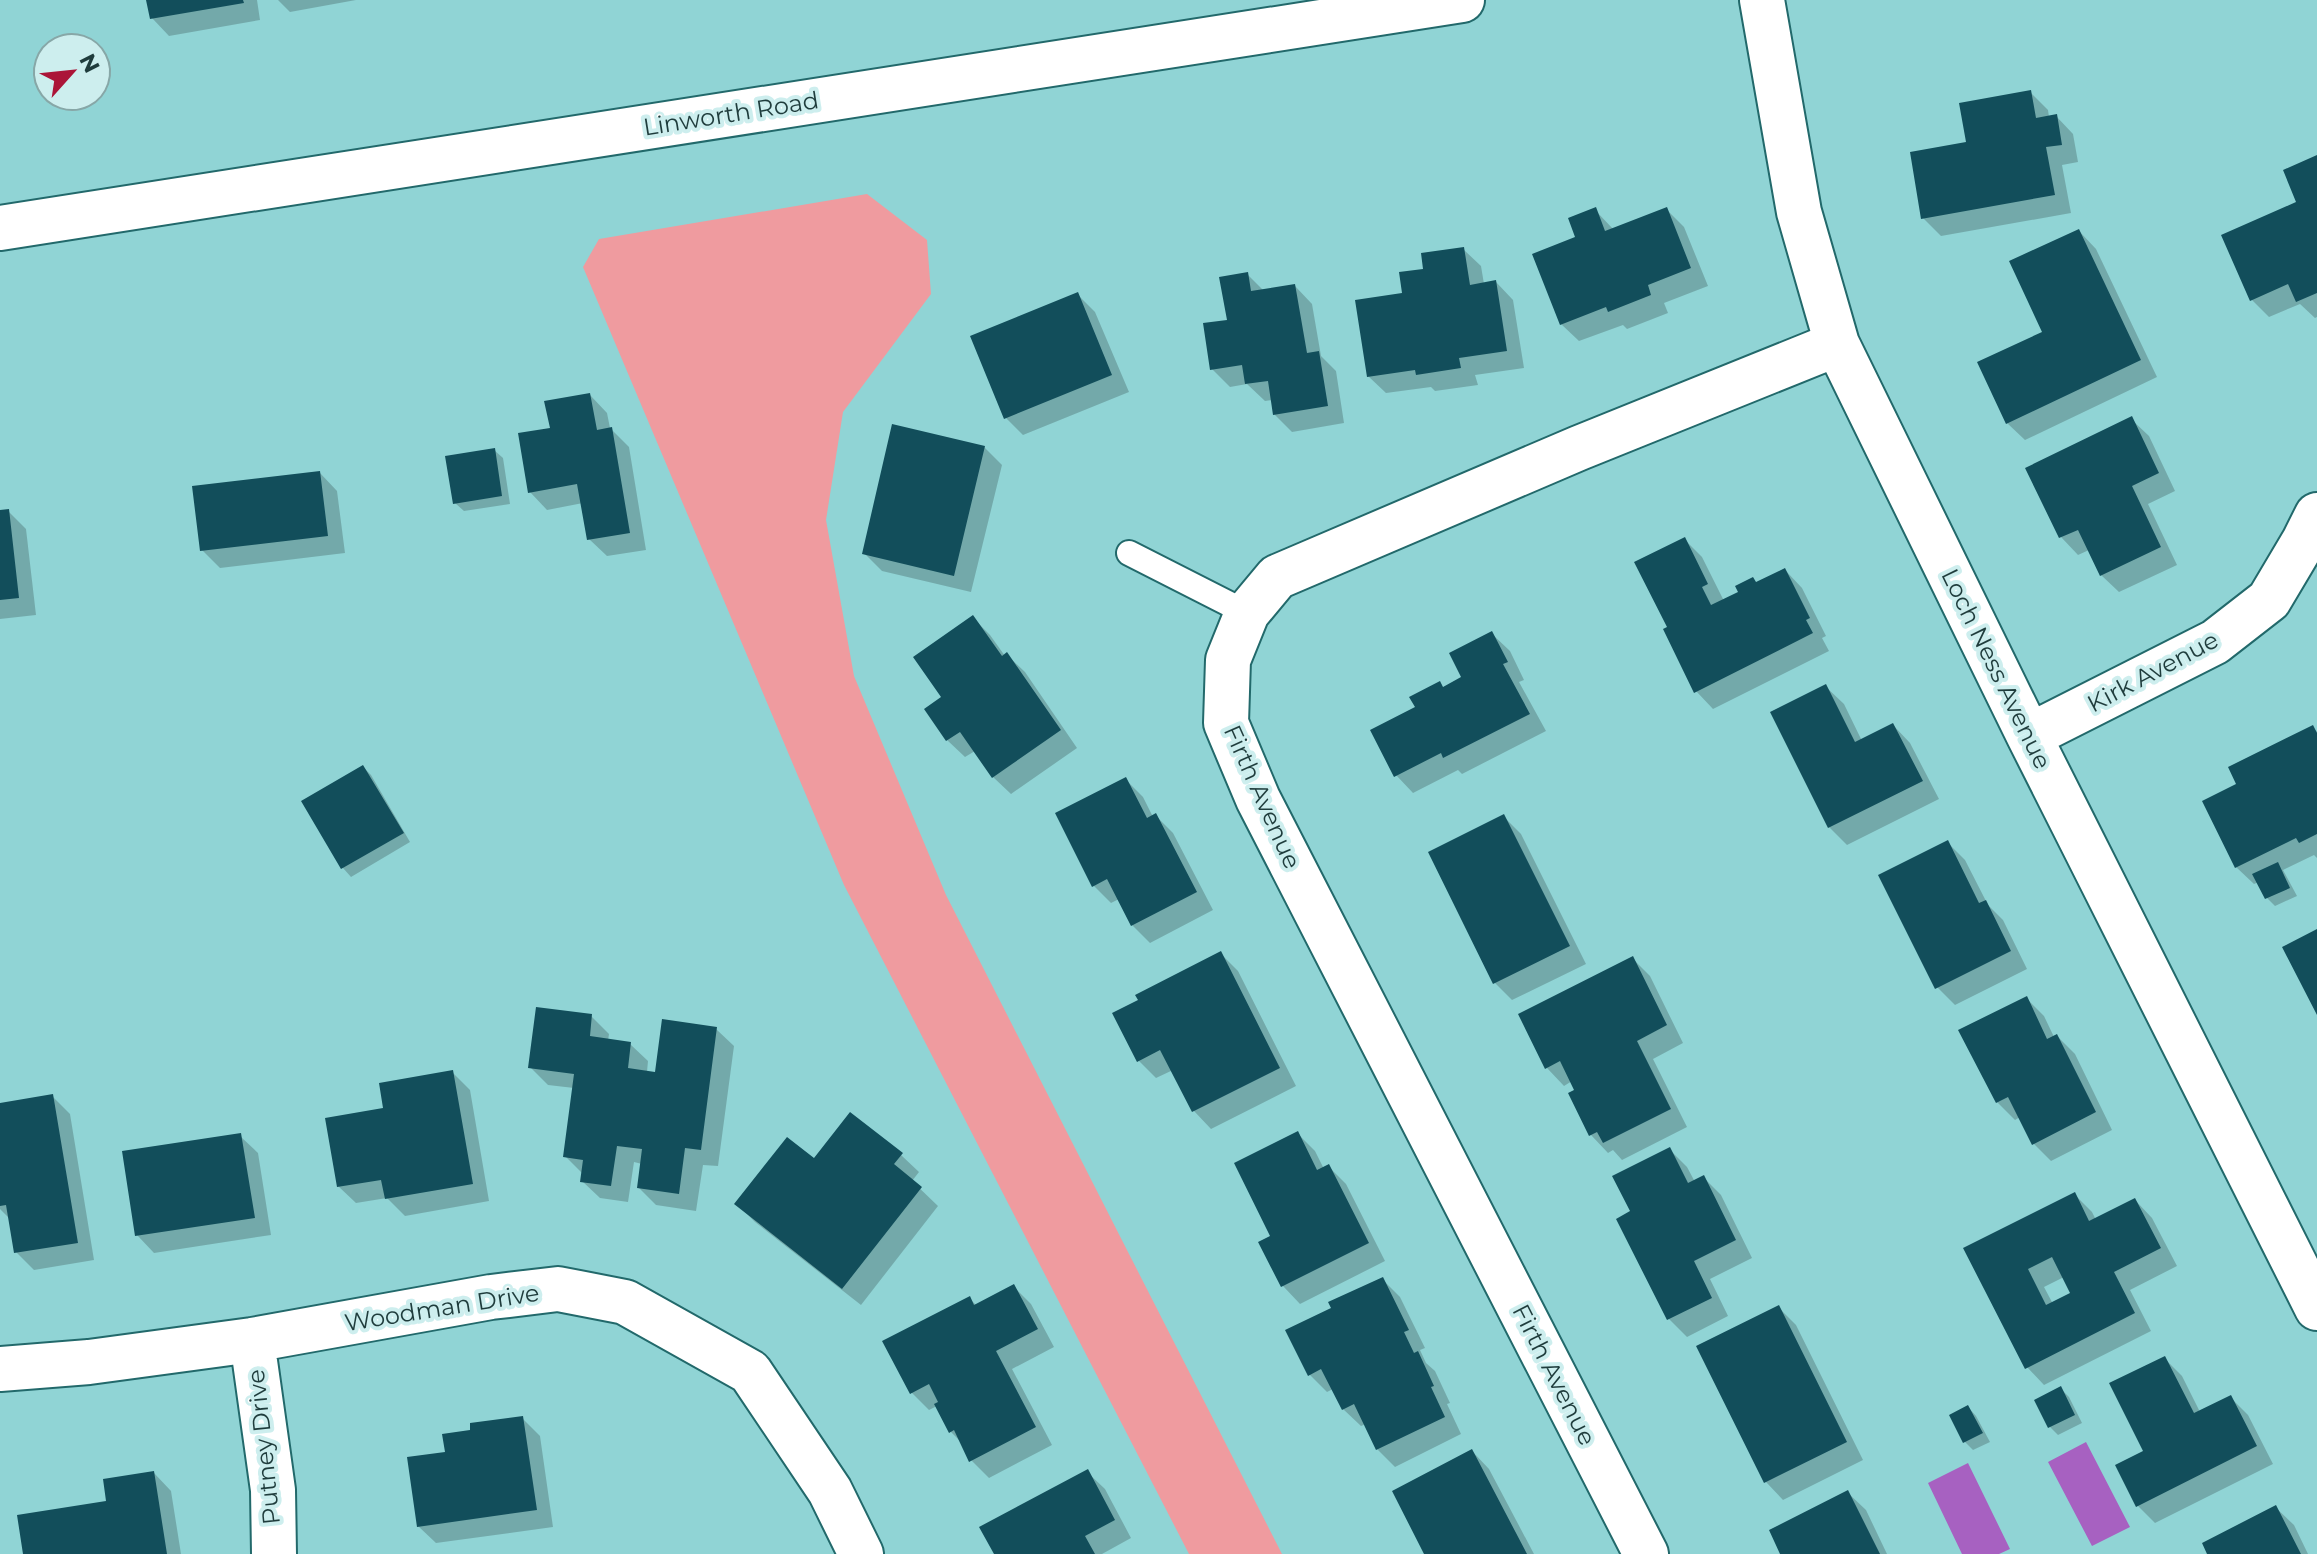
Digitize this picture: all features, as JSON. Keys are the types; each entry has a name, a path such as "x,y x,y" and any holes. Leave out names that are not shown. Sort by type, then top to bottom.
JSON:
{"street":[{"name":"Linworth Road","path":"0,228 1462,0"},
{"name":"Loch Ness Avenue","path":"1762,0 1799,212 1837,344 2029,736 2317,1308"},
{"name":"Firth Avenue","path":"1646,1554 1258,799 1226,723 1228,660 1247,613 1277,577 1579,448 1837,344"},
{"name":"Kirk Avenue","path":"2029,736 2215,642 2269,600 2317,515"},
{"name":"Woodman Drive","path":"0,1369 89,1362 252,1340 491,1297 558,1289 625,1302 750,1372 830,1491 861,1554"},
{"name":"Putney Drive","path":"252,1340 273,1490 274,1554"}],"lane":[{"path":"1129,553 1247,613"}],"shaded area":[{"path":"867,194 927,240 931,294 843,412 826,520 854,676 946,895 1282,1554 1189,1554 844,885 583,267 599,239"},
{"path":"2086,1442 2130,1527 2092,1546 2048,1462"},
{"path":"1968,1463 2010,1549 1999,1554 1962,1554 1928,1483"}],"building":[{"path":"146,0 243,0 244,3 150,19"},
{"path":"2031,90 2036,118 2057,114 2062,145 2046,147 2055,195 1921,219 1910,152 1966,142 1959,103"},
{"path":"2317,155 2317,293 2296,302 2288,284 2250,301 2221,235 2296,202 2283,170"},
{"path":"1596,207 1605,231 1667,207 1691,268 1648,285 1651,295 1608,312 1606,307 1560,325 1532,254 1575,237 1568,218"},
{"path":"2079,229 2141,360 2006,424 1977,362 2042,332 2009,261"},
{"path":"1464,247 1470,285 1496,280 1507,351 1459,358 1461,368 1416,375 1415,370 1367,377 1355,300 1402,293 1399,272 1423,269 1421,253"},
{"path":"1248,272 1251,291 1295,284 1307,353 1319,351 1328,406 1273,415 1268,381 1245,384 1242,365 1210,370 1203,323 1227,320 1219,277"},
{"path":"1078,292 1112,375 1004,419 970,336"},
{"path":"590,393 597,430 612,427 630,533 587,540 577,484 528,493 518,433 550,428 544,401"},
{"path":"2132,416 2159,473 2132,486 2161,547 2100,576 2078,530 2059,538 2025,468"},
{"path":"892,424 985,446 954,576 862,554"},
{"path":"495,448 502,496 453,504 445,456"},
{"path":"320,471 328,536 200,551 192,486"},
{"path":"9,509 19,598 0,600 0,510"},
{"path":"1685,537 1708,584 1702,587 1711,605 1738,592 1735,586 1753,577 1756,582 1785,568 1810,618 1806,620 1813,633 1694,693 1663,629 1667,627 1634,562"},
{"path":"973,615 1002,656 1007,652 1061,730 992,778 960,732 946,741 924,709 941,697 913,657"},
{"path":"1492,631 1508,662 1503,664 1530,714 1443,758 1441,753 1394,777 1370,730 1415,707 1409,697 1440,681 1443,687 1461,677 1449,653"},
{"path":"1826,684 1855,742 1893,723 1923,781 1828,828 1770,712"},
{"path":"2313,725 2317,733 2317,834 2299,843 2296,838 2235,868 2202,801 2236,784 2228,767"},
{"path":"363,765 404,833 341,869 301,801"},
{"path":"1126,777 1147,818 1156,813 1197,892 1131,926 1107,879 1092,887 1055,813"},
{"path":"1504,814 1570,946 1493,984 1428,852"},
{"path":"1948,840 1979,903 1986,900 2011,951 1935,989 1878,875"},
{"path":"2278,862 2290,888 2265,899 2252,874"},
{"path":"2317,929 2317,1015 2282,947"},
{"path":"1221,951 1280,1068 1192,1112 1160,1050 1137,1062 1112,1013 1138,1000 1135,995"},
{"path":"1633,956 1667,1025 1637,1041 1671,1109 1603,1143 1597,1132 1589,1136 1568,1093 1574,1090 1560,1061 1545,1069 1518,1014"},
{"path":"2027,996 2047,1039 2057,1034 2096,1112 2032,1145 2008,1097 1996,1103 1958,1030"},
{"path":"536,1007 592,1014 590,1036 631,1042 628,1068 655,1072 662,1019 717,1027 701,1150 685,1148 679,1194 637,1188 642,1149 617,1146 611,1186 580,1182 583,1160 563,1157 574,1074 528,1068"},
{"path":"453,1070 473,1184 385,1199 381,1180 337,1187 325,1118 383,1108 379,1083"},
{"path":"53,1094 78,1243 14,1253 6,1205 0,1206 0,1103"},
{"path":"850,1112 903,1153 894,1164 922,1187 842,1289 734,1204 787,1137 814,1158"},
{"path":"1298,1131 1317,1170 1329,1164 1369,1243 1281,1287 1258,1242 1270,1236 1234,1163"},
{"path":"241,1133 255,1218 135,1236 122,1151"},
{"path":"1670,1147 1688,1183 1704,1175 1736,1240 1694,1261 1712,1298 1667,1320 1616,1219 1630,1211 1612,1176"},
{"path":"2075,1192 2089,1221 2135,1198 2161,1248 2114,1272 2135,1313 2025,1369 1963,1248","holes":["2052,1257 2070,1293 2046,1305 2028,1269"]},
{"path":"1383,1277 1409,1330 1404,1332 1414,1353 1418,1351 1445,1417 1376,1450 1354,1404 1342,1410 1321,1369 1308,1376 1285,1330 1331,1308 1328,1302"},
{"path":"1014,1284 1038,1329 996,1351 1036,1427 969,1462 954,1430 949,1433 934,1404 938,1402 929,1384 910,1394 882,1341 970,1296 974,1305"},
{"path":"1779,1305 1847,1442 1764,1483 1696,1346"},
{"path":"2165,1356 2194,1413 2231,1395 2257,1446 2136,1507 2115,1465 2143,1451 2109,1383"},
{"path":"2061,1386 2075,1415 2048,1428 2034,1400"},
{"path":"1968,1405 1983,1433 1963,1443 1949,1415"},
{"path":"523,1416 537,1510 417,1527 407,1457 445,1452 442,1434 470,1430 470,1423"},
{"path":"1472,1449 1527,1554 1424,1554 1392,1491"},
{"path":"1088,1469 1115,1520 1085,1536 1095,1554 994,1554 979,1527"},
{"path":"154,1471 167,1554 23,1554 17,1515 106,1501 103,1479"},
{"path":"1848,1490 1880,1554 1780,1554 1769,1530"},
{"path":"2276,1505 2301,1554 2207,1554 2202,1543"}]}
